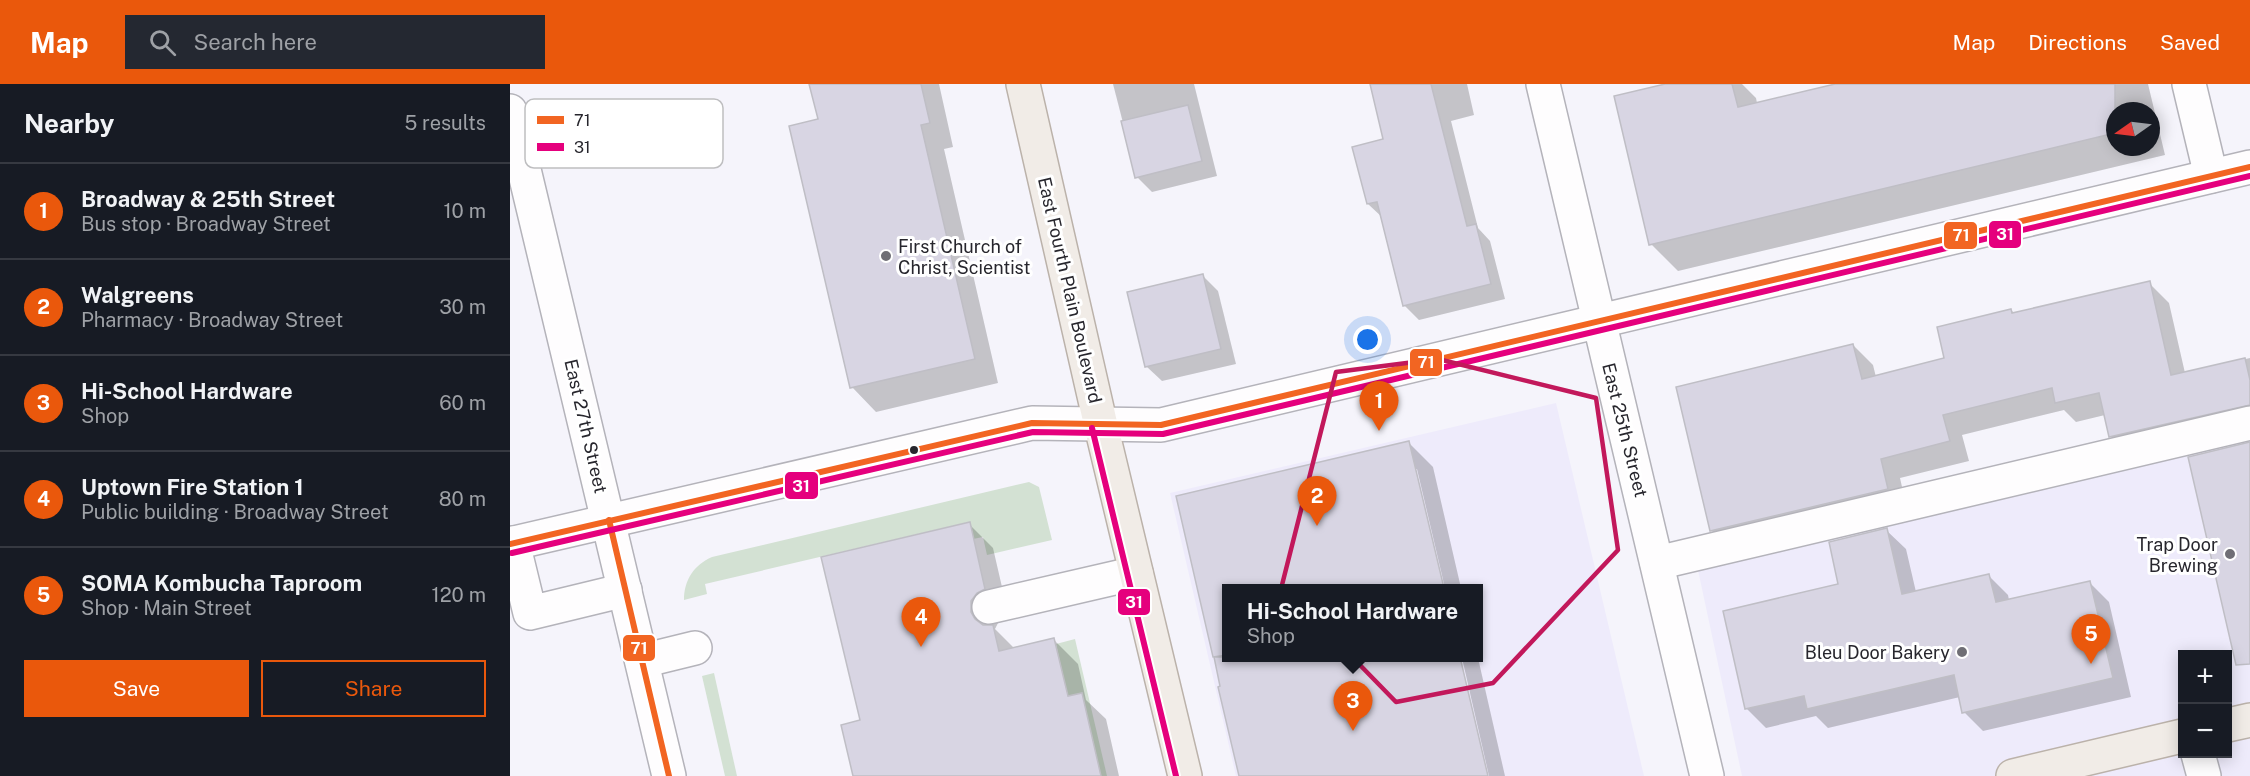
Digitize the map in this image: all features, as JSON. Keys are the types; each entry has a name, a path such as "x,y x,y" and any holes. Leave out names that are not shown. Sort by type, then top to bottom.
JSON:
{"main road":[{"name":"East Fourth Plain Boulevard","path":"1023,84 1101,426 1185,776"},
{"path":"2232,724 2250,720"},
{"path":"2013,776 2178,737"}],"street":[{"name":"East 25th Street","path":"1543,84 1707,776"},
{"path":"2189,84 2211,176"},
{"name":"East 27th Street","path":"510,111 669,776"},
{"path":"625,590 530,613 511,544 1032,423 1101,426 1161,425 2250,167"},
{"path":"1657,563 2250,423"},
{"path":"989,607 1136,573"},
{"path":"642,661 695,648"},
{"path":"2199,758 2204,776"}],"highlighted area":[{"path":"1438,359 1596,398 1618,550 1493,683 1396,702 1282,585 1336,372"}],"shaded area":[{"path":"1556,403 1644,776 1236,776 1170,493"},
{"path":"2250,409 2250,776 1742,776 1692,542"}],"green space":[{"path":"1029,482 1039,487 1052,540 987,555 983,537 973,539 969,522 705,584 707,594 684,600 684,593 691,574 700,564 712,557"},
{"path":"1075,639 1107,776 1101,776 1082,694 1068,696 1056,644"},
{"path":"714,673 737,776 725,776 702,676"}],"building":[{"name":"First Church of Christ, Scientist","path":"809,84 921,84 930,123 921,125 975,359 850,388 789,126 818,119"},
{"path":"1370,84 1431,84 1467,226 1476,224 1491,284 1403,306 1377,202 1367,204 1352,147 1383,139"},
{"path":"1665,84 1732,84 1738,107 1835,84 2115,84 2115,102 2106,102 2106,135 1649,245 1614,96"},
{"path":"1188,105 1202,161 1135,178 1121,121"},
{"path":"1203,274 1221,349 1145,367 1127,292"},
{"path":"2150,281 2171,375 2245,358 2250,380 2250,405 2109,437 2099,393 2055,403 2052,388 1943,415 1950,441 1881,459 1888,489 1710,531 1676,387 1853,344 1862,379 1944,358 1937,327 2011,309 2012,313"},
{"path":"1409,441 1443,584 1222,584 1222,656 1213,657 1176,496"},
{"name":"Trap Door Brewing","path":"2250,442 2250,664 2236,665 2188,457"},
{"path":"970,522 985,589 977,593 971,601 971,612 975,619 983,625 993,625 999,651 1054,638 1068,696 1082,693 1101,776 853,776 841,725 860,720 821,557"},
{"path":"1887,528 1902,594 1989,574 1996,602 2090,581 2113,678 1962,713 1954,675 1807,709 1804,696 1745,709 1723,611 1838,584 1829,542"},
{"path":"1214,657 1222,657 1222,662 1461,662 1488,776 1239,776 1218,687 1220,686"}],"transit line":[{"name":"71","path":"510,544 1032,423 1161,425 2250,167"},
{"name":"31","path":"512,553 1033,432 1163,434 2250,176"},
{"name":"31","path":"1092,428 1176,776"},
{"name":"71","path":"609,520 669,776"}],"place":[{"name":"First Church of Christ, Scientist","path":"886,256"},
{"name":"Broadway & 25th Street","path":"1379,431"},
{"name":"Walgreens","path":"1317,526"},
{"name":"Trap Door Brewing","path":"2230,554"},
{"name":"Uptown Fire Station 1","path":"921,647"},
{"name":"Bleu Door Bakery","path":"1962,652"},
{"name":"SOMA Kombucha Taproom","path":"2091,664"},
{"name":"Hi-School Hardware","path":"1353,731"}]}
